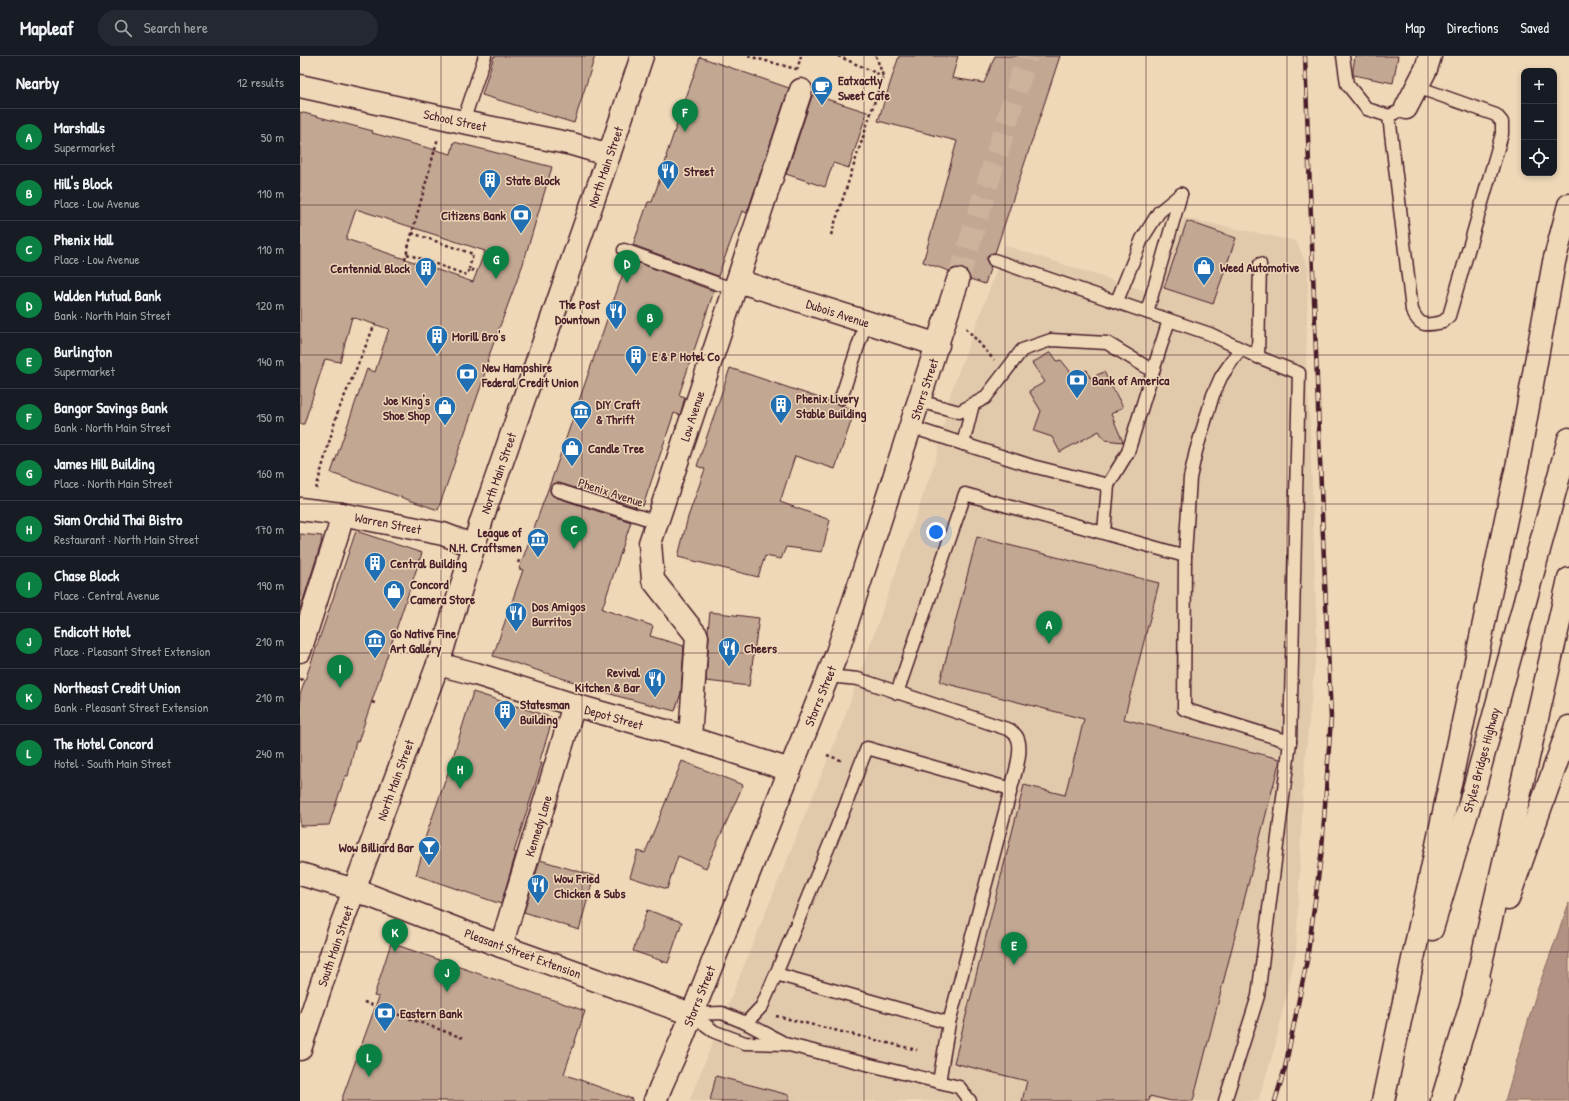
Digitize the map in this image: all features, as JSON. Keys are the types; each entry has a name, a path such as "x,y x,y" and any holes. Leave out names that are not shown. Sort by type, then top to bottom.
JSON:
{"main road":[{"name":"North Main Street","path":"355,890 403,755 438,664 499,469 609,155 642,56"},
{"path":"1398,112 1417,87 1426,69 1430,56"},
{"name":"School Street","path":"300,86 463,122 572,144 609,155"},
{"name":"Low Avenue","path":"690,738 697,636 653,580 650,544 801,90"},
{"path":"1383,1101 1518,462 1554,262 1569,205"},
{"name":"Storrs Street","path":"655,1101 837,653 958,280"},
{"name":"Dubois Avenue","path":"736,286 866,322 938,345"},
{"name":"Styles Bridges Highway","path":"1387,1079 1473,792 1569,439"},
{"name":"Warren Street","path":"300,510 341,514 443,534 474,546"},
{"path":"300,651 339,529 341,514"},
{"path":"1474,993 1569,579"},
{"name":"Depot Street","path":"438,664 476,674 574,706 690,738 790,770"},
{"name":"Kennedy Lane","path":"501,946 574,706"},
{"path":"1442,1101 1474,993 1569,727"},
{"name":"Pleasant Street Extension","path":"300,874 355,890 501,946 691,1014"},
{"name":"South Main Street","path":"300,1049 340,928 355,890"}],"lane":[{"path":"463,122 484,56"},
{"path":"1343,56 1346,84 1367,109 1398,112 1412,310 1416,320 1425,325 1443,322 1449,316 1502,134 1502,122 1496,115 1417,87"},
{"path":"1117,301 1142,239 1159,212 1181,194 1147,312"},
{"path":"624,250 736,286"},
{"path":"994,260 1210,334 1258,357 1299,373 1290,742 1258,996 1225,1101"},
{"path":"1258,357 1260,264"},
{"path":"1104,532 1108,486 1128,452 1169,320"},
{"path":"841,398 866,322"},
{"path":"919,401 959,412 985,398 1022,350 1051,340 1107,343 1153,371"},
{"path":"1240,349 1221,377 1212,395 1190,478 1185,556 1184,709 1290,742"},
{"path":"963,444 973,404"},
{"path":"911,427 1032,466 1108,486"},
{"name":"Phenix Avenue","path":"556,490 658,522"},
{"path":"897,693 966,494 1185,556"},
{"path":"828,676 858,679 1010,730 1017,736 1019,746 1018,757 1011,789 949,1023 939,1082"},
{"path":"746,1023 762,1006 845,807 867,748 1011,789"},
{"path":"776,974 949,1023"},
{"path":"691,1014 722,1013 746,1023 785,1044"},
{"path":"691,1014 715,1032 745,1043 785,1044 959,1087 970,1101"}],"path":[{"path":"748,56 797,69 802,56"},
{"path":"838,56 883,76"},
{"path":"831,235 883,76 876,56"},
{"path":"405,259 439,134"},
{"path":"406,254 467,275 469,269 473,254 412,233"},
{"path":"469,269 477,272"},
{"path":"315,494 337,414 376,324"},
{"path":"965,328 995,361"},
{"path":"518,563 520,558"},
{"path":"300,679 305,681"},
{"path":"372,702 377,704"},
{"path":"364,1002 463,1038"},
{"path":"775,1016 917,1050"}],"shaded area":[{"path":"1184,218 1296,241 1308,268 1306,363 1310,428 1317,643 1304,770 1296,952 1274,1050 1258,1101 689,1101 841,727 936,459 951,392 993,280 1004,245 1158,295"},
{"path":"1569,903 1569,1101 1505,1101 1537,991"}],"building":[{"path":"494,56 595,56 574,123 482,95"},
{"path":"899,56 958,56 952,78 984,83 995,56 1060,56 995,253 989,254 987,258 987,262 991,266 985,284 970,279 968,272 962,268 955,268 949,271 923,262 957,141 878,121"},
{"path":"1355,56 1398,56 1393,83 1353,75"},
{"path":"700,57 789,88 747,213 742,211 718,276 633,245 648,202 652,202"},
{"path":"814,95 867,112 849,168 833,163 825,187 786,174 812,96"},
{"path":"300,112 373,131 372,133 451,154 454,142 552,167 523,264 487,361 482,383 438,510 331,473 367,369 375,372 389,329 352,317 340,362 325,359 304,424 300,424","holes":["356,209 485,251 473,282 346,239"]},
{"path":"1187,221 1236,238 1213,304 1164,288"},
{"path":"628,259 714,291 679,395 685,397 680,415 674,413 643,506 637,504 636,507 559,483 552,485 550,491 555,497 631,522 602,609 653,626 650,636 684,646 681,693 675,711 617,696 493,656 523,570 519,569"},
{"name":"Bank of America","path":"1051,352 1057,361 1061,360 1073,375 1087,370 1090,378 1104,372 1123,407 1111,414 1123,442 1105,440 1099,431 1060,452 1052,437 1034,431 1041,411 1029,391 1045,382 1032,363"},
{"path":"730,368 855,410 835,469 795,456 780,502 830,520 822,552 786,547 781,559 765,556 758,577 678,557 688,517 705,469 697,466"},
{"path":"356,531 422,553 358,742 356,741 348,776 345,776 329,825 300,826 300,695"},
{"path":"300,534 322,536 321,544 300,610"},
{"path":"977,537 1159,583 1124,719 1280,759 1193,1101 1171,1101 1150,1096 1149,1101 1022,1101 1027,1081 954,1063 1024,785 1065,795 1084,719 940,682"},
{"path":"710,612 759,618 749,686 706,681"},
{"path":"473,692 553,718 539,763 542,763 514,852 516,853 501,904 416,875 426,841 424,841 450,767"},
{"path":"682,761 743,785 706,868 678,856 667,889 630,877 638,851 645,853"},
{"path":"540,860 594,876 579,930 524,912"},
{"path":"647,910 682,922 668,963 633,951"},
{"path":"391,943 585,1011 564,1074 632,1099 632,1101 341,1101 379,997 374,996"},
{"path":"716,1076 789,1095 789,1101 710,1101"}],"tunnel":[{"path":"958,280 1027,56"}],"railway":[{"path":"1275,1101 1285,1068 1307,960 1322,849 1331,718 1305,56"}],"place":[{"name":"Eatxactly Sweet Cafe","path":"822,106"},
{"name":"Bangor Savings Bank","path":"685,132"},
{"name":"Street","path":"668,190"},
{"name":"State Block","path":"490,200"},
{"name":"Citizens Bank","path":"521,234"},
{"name":"James Hill Building","path":"496,279"},
{"name":"Walden Mutual Bank","path":"627,283"},
{"name":"Weed Automotive","path":"1204,286"},
{"name":"Centennial Block","path":"426,288"},
{"name":"The Post Downtown","path":"616,330"},
{"name":"Hill's Block","path":"650,337"},
{"name":"Morill Bro's","path":"437,356"},
{"name":"E & P Hotel Co","path":"636,376"},
{"name":"New Hampshire Federal Credit Union","path":"467,394"},
{"name":"Bank of America","path":"1077,400"},
{"name":"Phenix Livery Stable Building","path":"781,424"},
{"name":"Joe King's Shoe Shop","path":"445,426"},
{"name":"DIY Craft & Thrift","path":"581,430"},
{"name":"Candle Tree","path":"572,468"},
{"name":"Phenix Hall","path":"574,549"},
{"name":"League of N.H. Craftsmen","path":"538,558"},
{"name":"Central Building","path":"375,582"},
{"name":"Concord Camera Store","path":"394,610"},
{"name":"Dos Amigos Burritos","path":"516,632"},
{"name":"Marshalls","path":"1049,644"},
{"name":"Go Native Fine Art Gallery","path":"375,660"},
{"name":"Cheers","path":"729,668"},
{"name":"Chase Block","path":"340,688"},
{"name":"Revival Kitchen & Bar","path":"655,698"},
{"name":"Statesman Building","path":"505,730"},
{"name":"Siam Orchid Thai Bistro","path":"460,789"},
{"name":"Wow Billiard Bar","path":"429,866"},
{"name":"Wow Fried Chicken & Subs","path":"538,904"},
{"name":"Northeast Credit Union","path":"395,952"},
{"name":"Burlington","path":"1014,965"},
{"name":"Endicott Hotel","path":"447,992"},
{"name":"Eastern Bank","path":"385,1032"},
{"name":"The Hotel Concord","path":"369,1077"}]}
